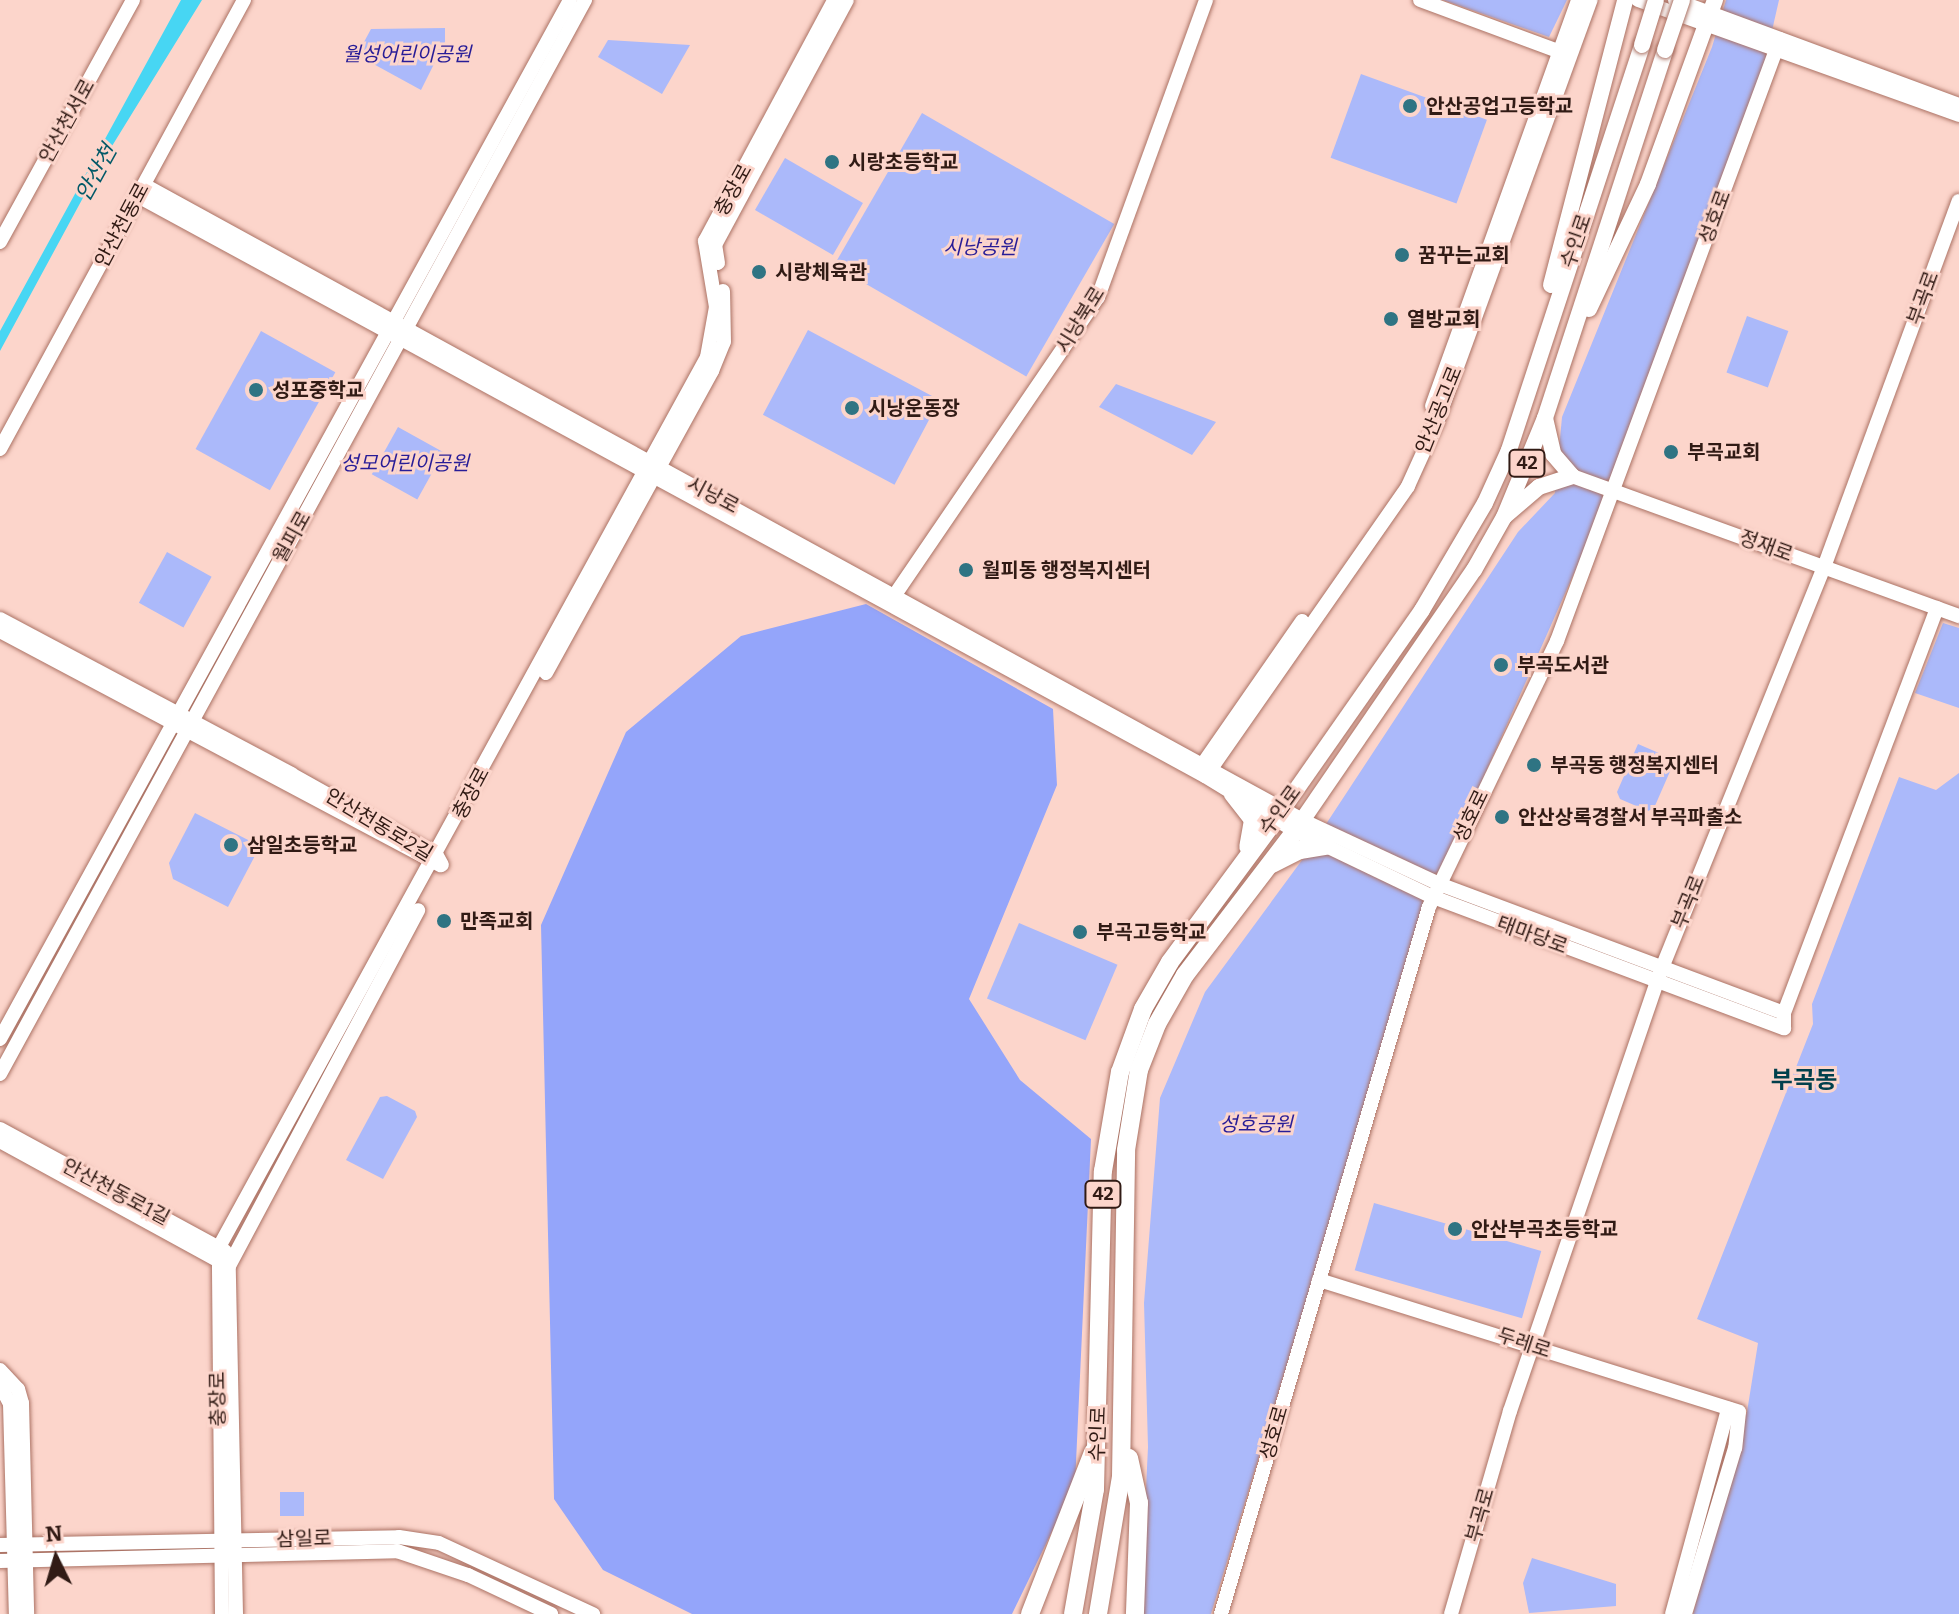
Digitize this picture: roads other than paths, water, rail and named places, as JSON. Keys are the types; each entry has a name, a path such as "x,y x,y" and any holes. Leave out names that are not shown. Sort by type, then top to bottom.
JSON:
{"highway":[{"path":"1233,794 1253,820 1243,860"},
{"name":"수인로","path":"1073,1614 1091,1526 1098,1439 1103,1171 1120,1072 1143,1009 1170,962 1278,814"},
{"name":"수인로","path":"1098,1614 1118,1519 1123,1433 1126,1150 1139,1070 1157,1024 1185,975 1263,869 1300,826"},
{"path":"1263,869 1300,850 1326,846"},
{"path":"1123,1433 1139,1503 1135,1614"},
{"path":"1030,1614 1098,1439"}],"main road":[{"path":"1525,394 1625,0"},
{"name":"수인로","path":"1278,814 1450,566 1509,450 1656,0"},
{"name":"수인로","path":"1300,826 1466,582 1504,517 1545,418 1682,0"},
{"path":"1559,372 1648,184 1711,13"},
{"path":"1504,517 1539,487 1572,476 1553,454 1545,418"}],"street":[{"name":"안산천서로","path":"0,242 133,0"},
{"name":"안산천동로","path":"0,449 244,0"},
{"name":"월피로","path":"0,1074 390,326 570,0"},
{"name":"월피로","path":"0,1039 404,334 585,0"},
{"name":"충장로","path":"652,469 707,357 715,330 705,241 834,0"},
{"name":"충장로","path":"236,1614 228,1548 217,1253 724,342 726,309 715,245 847,0"},
{"name":"시낭북로","path":"891,600 1098,297 1206,0"},
{"path":"1420,0 1564,54"},
{"name":"안산공고로","path":"1204,770 1400,482 1428,419 1564,54 1578,0"},
{"name":"안산공고로","path":"1564,54 1591,0"},
{"path":"1638,0 1711,13"},
{"path":"1675,0 1959,115"},
{"path":"1778,44 1959,105"},
{"name":"성호로","path":"1221,1614 1436,891 1557,641 1778,44"},
{"name":"시낭로","path":"141,191 1204,770 1278,814"},
{"name":"부곡로","path":"1451,1614 1532,1345 1660,974 1824,567 1959,201"},
{"name":"정재로","path":"1572,476 1959,616"},
{"name":"태마당로","path":"1300,826 1326,846 1436,891 1784,1020 1937,608"},
{"name":"안산천동로2길","path":"0,619 437,862"},
{"name":"안산천동로2길","path":"0,631 183,723"},
{"name":"시낭로","path":"1204,770 1233,794 1278,814"},
{"name":"태마당로","path":"1278,814 1436,891"},
{"name":"충장로","path":"222,1614 228,1548 231,1260 437,862"},
{"name":"안산천동로1길","path":"0,1129 217,1253"},
{"name":"안산천동로1길","path":"0,1141 231,1260"},
{"name":"두레로","path":"1319,1280 1728,1409"},
{"path":"0,1370 9,1375 22,1403 13,1545"},
{"path":"0,1385 10,1404 16,1614"},
{"path":"1672,1614 1728,1409 1739,1412 1735,1448 1685,1614"},
{"name":"삼일로","path":"13,1561 384,1536 439,1543 593,1614"},
{"name":"삼일로","path":"13,1545 397,1551 468,1575 551,1614"},
{"path":"13,1561 27,1614"}],"water":[{"name":"안산천","path":"181,0 202,0 104,159 0,351 0,331"}],"place":[{"name":"안산공업고등학교","path":"1410,106"},
{"name":"시랑초등학교","path":"832,162"},
{"name":"꿈꾸는교회","path":"1402,255"},
{"name":"시랑체육관","path":"759,272"},
{"name":"열방교회","path":"1391,319"},
{"name":"성포중학교","path":"256,390"},
{"name":"시낭운동장","path":"852,408"},
{"name":"부곡교회","path":"1671,452"},
{"name":"월피동 행정복지센터","path":"966,570"},
{"name":"부곡도서관","path":"1501,665"},
{"name":"부곡동 행정복지센터","path":"1534,765"},
{"name":"안산상록경찰서 부곡파출소","path":"1502,817"},
{"name":"삼일초등학교","path":"231,845"},
{"name":"만족교회","path":"444,921"},
{"name":"부곡고등학교","path":"1080,932"},
{"name":"안산부곡초등학교","path":"1455,1229"}],"district":[{"name":"부곡동","path":"1804,1081"}],"park label":[{"name":"월성어린이공원","path":"407,54"},
{"name":"시낭공원","path":"980,247"},
{"name":"성모어린이공원","path":"405,463"},
{"name":"성호공원","path":"1256,1124"}]}
